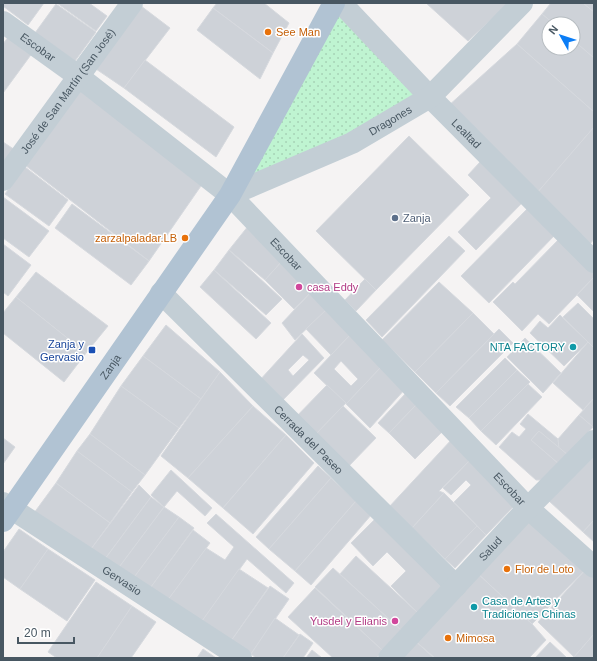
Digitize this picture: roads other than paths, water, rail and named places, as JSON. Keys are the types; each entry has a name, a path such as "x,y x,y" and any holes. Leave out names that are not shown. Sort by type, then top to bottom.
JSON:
{"main road":[{"name":"Zanja","path":"6,511 230,195 334,3"}],"street":[{"name":"José de San Martín (San José)","path":"3,180 132,3"},
{"name":"Lealtad","path":"342,3 430,97 594,262"},
{"name":"Dragones","path":"230,195 352,143 430,97 522,3"},
{"name":"Escobar","path":"3,22 78,76 230,195 528,508 594,568"},
{"name":"Cerrada del Paseo","path":"161,293 456,586"},
{"name":"Salud","path":"389,658 528,508 594,441"},
{"name":"Gervasio","path":"6,511 241,658"}],"place":[{"name":"See Man","path":"268,32"},
{"name":"Zanja","path":"395,218"},
{"name":"zarzalpaladar.LB","path":"185,238"},
{"name":"casa Eddy","path":"299,287"},
{"name":"NTA FACTORY","path":"573,347"},
{"name":"Zanja y Gervasio","path":"92,350"},
{"name":"Flor de Loto","path":"507,569"},
{"name":"Casa de Artes y Tradiciones Chinas","path":"474,607"},
{"name":"Yusdel y Elianis","path":"395,621"},
{"name":"Mimosa","path":"448,638"}]}
